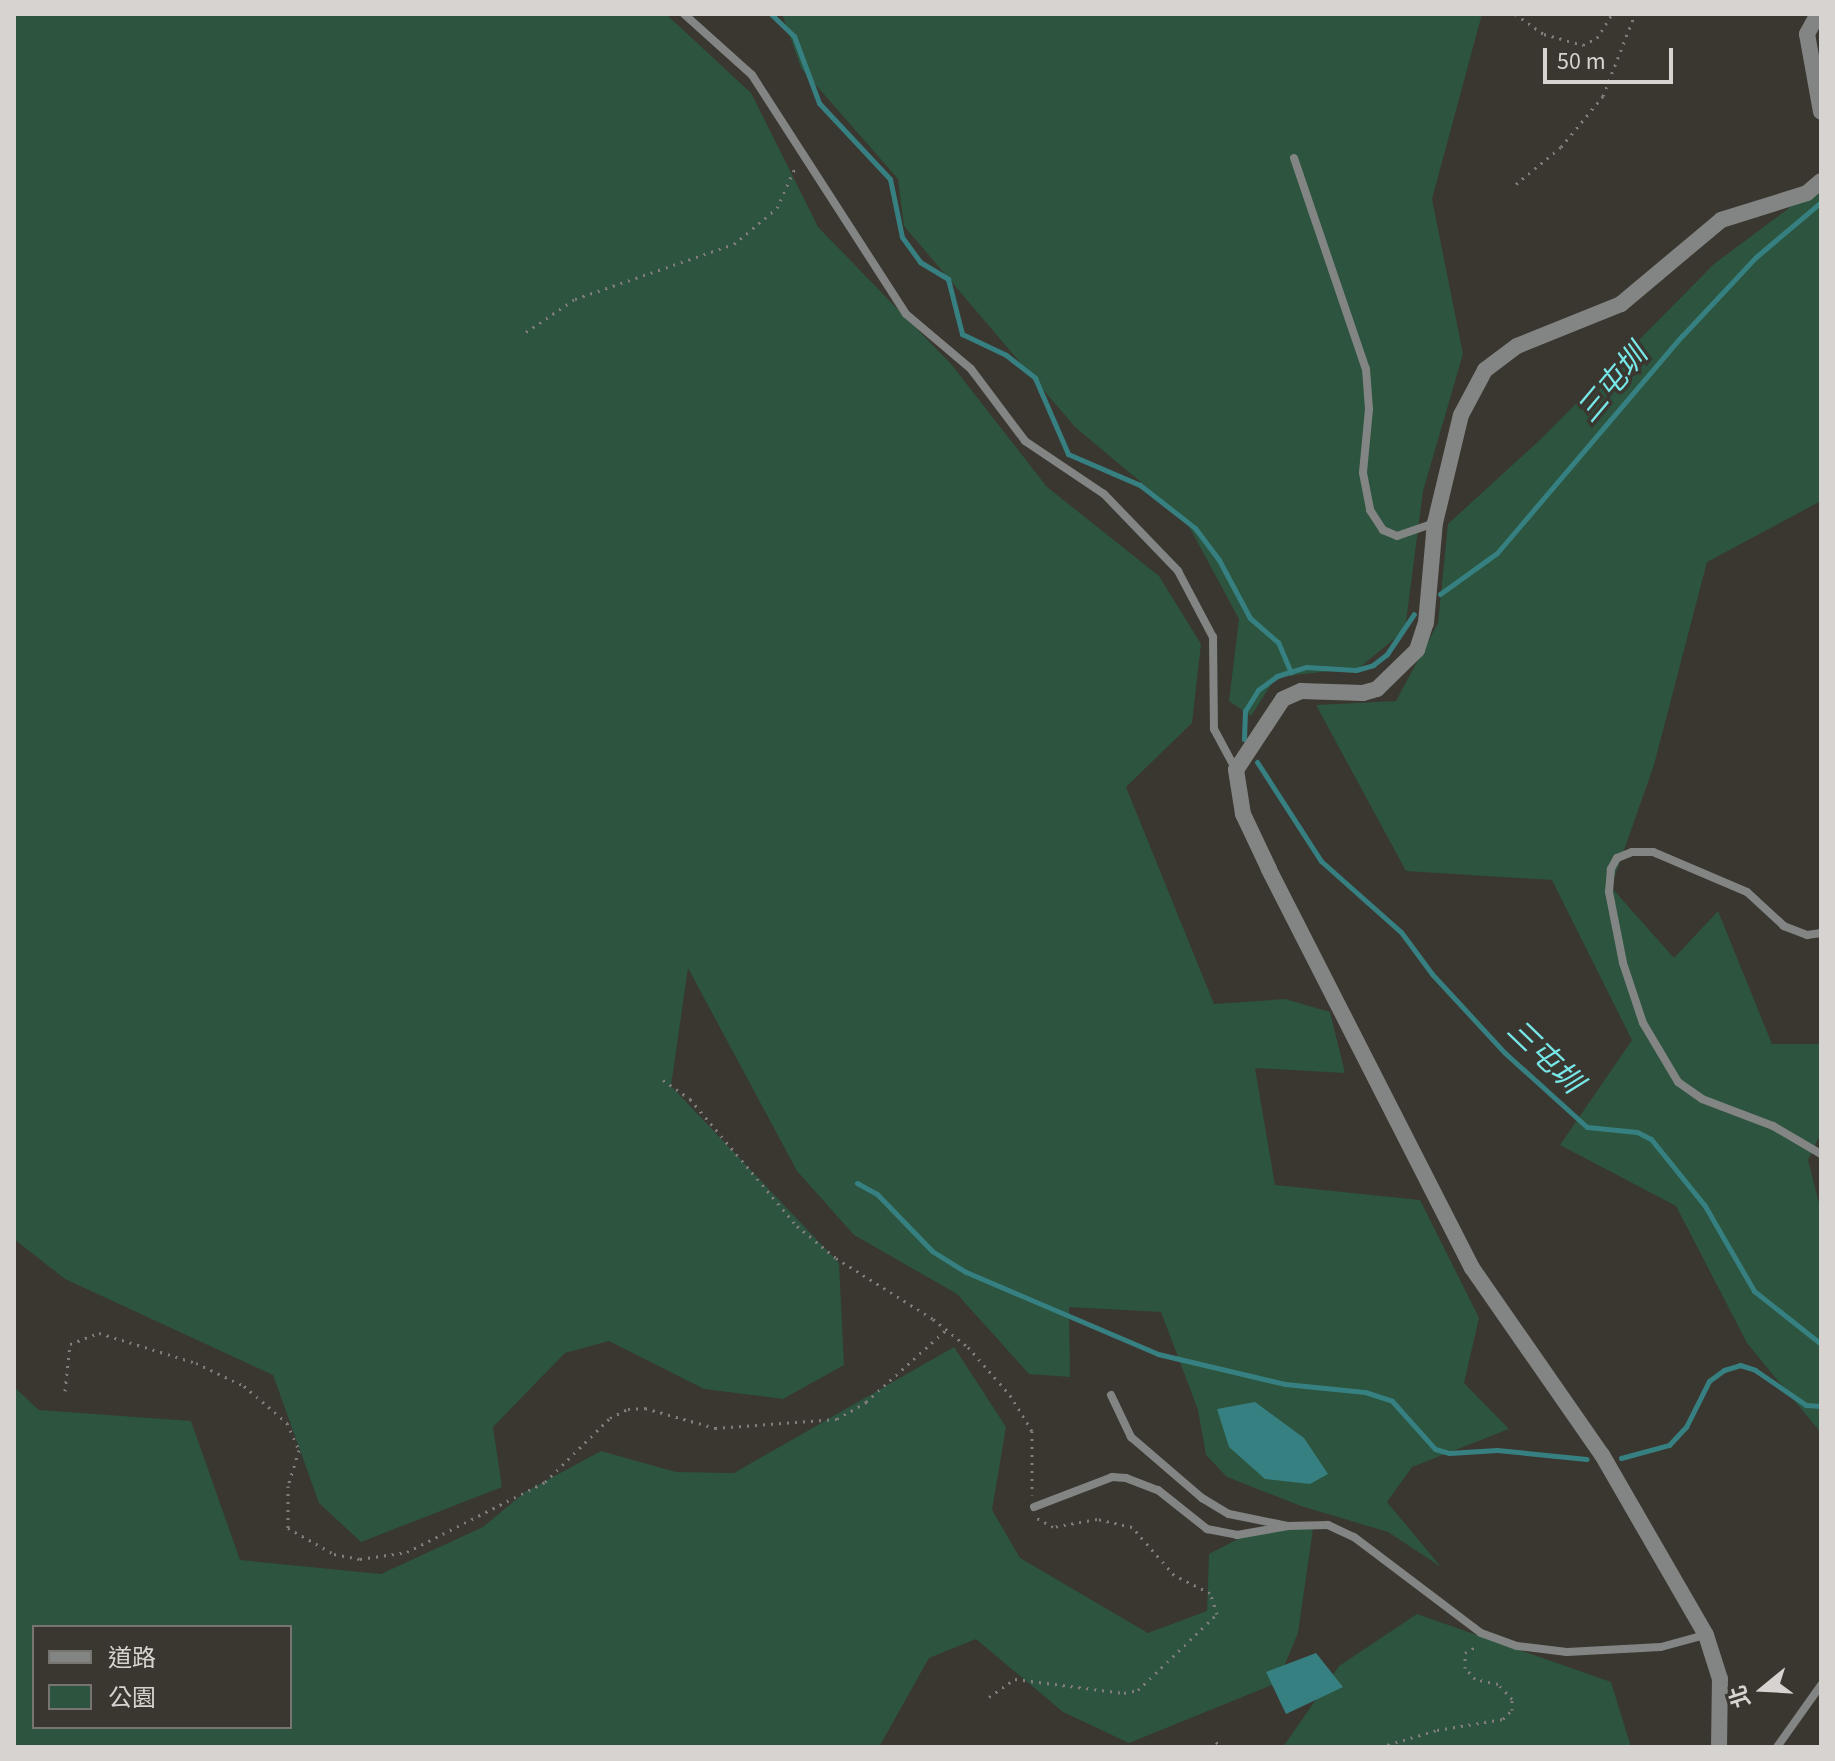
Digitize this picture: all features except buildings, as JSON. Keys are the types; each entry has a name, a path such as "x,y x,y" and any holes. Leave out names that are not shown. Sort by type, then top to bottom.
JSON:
{"street":[{"path":"1818,14 1807,34 1821,112"},
{"path":"1719,1747 1720,1679 1706,1635 1602,1455 1472,1268 1269,869 1243,814 1236,770 1283,699 1301,691 1363,693 1377,689 1417,650 1426,623 1435,523 1461,415 1485,370 1517,346 1621,304 1721,220 1807,193 1821,181"}],"lane":[{"path":"684,14 752,75 799,153 906,314 971,369 1025,441 1104,494 1178,571 1213,637 1214,729 1236,770"},
{"path":"1294,158 1366,369 1369,409 1363,473 1370,510 1383,530 1397,536 1435,523"},
{"path":"1821,933 1807,935 1784,926 1747,892 1653,852 1632,852 1617,858 1611,869 1609,892 1623,963 1643,1023 1678,1082 1702,1099 1773,1126 1821,1154"},
{"path":"1111,1395 1131,1437 1202,1498 1229,1514 1288,1526"},
{"path":"1034,1507 1112,1477 1126,1478 1158,1490 1207,1529 1237,1535 1288,1526 1328,1525 1354,1537 1481,1633 1517,1646 1567,1652 1623,1650 1706,1635"},
{"path":"1777,1747 1821,1685"}],"path":[{"path":"1515,14 1544,34 1583,45 1597,38 1612,14"},
{"path":"1516,184 1561,147 1603,96 1635,14"},
{"path":"526,332 575,299 734,244 787,196 799,153"},
{"path":"663,1080 690,1099 797,1226 836,1258 946,1330 1010,1395 1032,1431 1034,1507 1043,1525 1097,1519 1132,1527 1164,1566 1210,1593 1217,1614 1138,1690 1124,1693 1015,1679 989,1697"},
{"path":"65,1391 70,1344 99,1333 196,1363 244,1386 287,1423 299,1450 288,1486 288,1528 334,1554 360,1559 407,1552 533,1488 610,1418 628,1409 645,1408 715,1428 837,1419 866,1402 946,1330"},
{"path":"1380,1747 1437,1730 1503,1719 1512,1710 1512,1699 1498,1684 1475,1679 1465,1668 1465,1653 1478,1645 1517,1646"},
{"path":"1216,1742 1221,1747"}],"green space":[{"path":"14,14 666,14 751,93 818,227 951,364 1047,487 1159,576 1201,644 1192,723 1126,787 1214,1004 1285,999 1330,1012 1345,1073 1255,1068 1275,1185 1420,1200 1479,1318 1464,1383 1509,1429 1412,1467 1387,1502 1441,1567 1388,1532 1301,1506 1227,1477 1206,1455 1198,1410 1161,1312 1069,1307 1070,1377 1029,1374 957,1294 854,1235 797,1171 688,968 671,1086 839,1263 844,1365 783,1399 704,1389 609,1341 565,1353 493,1427 502,1487 361,1542 319,1503 273,1375 65,1279 14,1239"},
{"path":"782,14 1482,14 1432,199 1463,354 1423,491 1405,630 1359,668 1276,677 1251,716 1229,701 1239,619 1185,519 1075,427 904,226 898,179 801,68"},
{"path":"1821,184 1821,501 1707,562 1654,765 1611,887 1674,958 1718,911 1772,1044 1821,1044 1821,1133 1808,1160 1821,1211 1821,1433 1747,1343 1676,1206 1560,1145 1632,1040 1552,880 1406,871 1316,705 1396,701 1438,623 1448,524 1543,437 1714,264"},
{"path":"954,1347 1006,1427 992,1510 1020,1558 1148,1633 1207,1611 1209,1554 1269,1523 1314,1522 1298,1633 1277,1683 1129,1743 1063,1712 976,1639 929,1658 879,1747 14,1747 14,1387 39,1410 191,1421 240,1560 381,1574 483,1527 525,1492 601,1451 676,1472 734,1473"},
{"path":"1417,1614 1611,1682 1631,1747 1283,1747 1339,1666"}],"water":[{"path":"1255,1402 1304,1438 1328,1474 1310,1484 1265,1479 1229,1447 1217,1409"},
{"path":"1316,1653 1343,1687 1286,1714 1266,1672"}],"waterway":[{"path":"771,14 794,36 819,103 890,179 902,237 920,262 948,279 962,334 1006,355 1035,378 1068,454 1140,485 1195,528 1219,560 1250,618 1278,642 1291,672"},
{"name":"三屯圳","path":"1440,594 1497,553 1682,336 1756,257 1821,202"},
{"name":"三屯圳","path":"1244,739 1245,711 1258,690 1277,676 1306,667 1356,670 1373,665 1387,654 1414,614"},
{"name":"三屯圳","path":"1257,762 1321,861 1401,932 1432,974 1505,1053 1587,1127 1637,1132 1651,1139 1705,1206 1754,1291 1821,1344"},
{"path":"857,1183 877,1194 932,1251 966,1272 1158,1354 1285,1384 1365,1392 1392,1401 1435,1449 1449,1453 1497,1450 1587,1459"},
{"path":"1621,1458 1669,1445 1686,1427 1709,1381 1724,1370 1740,1365 1755,1370 1806,1405 1821,1406"}]}
